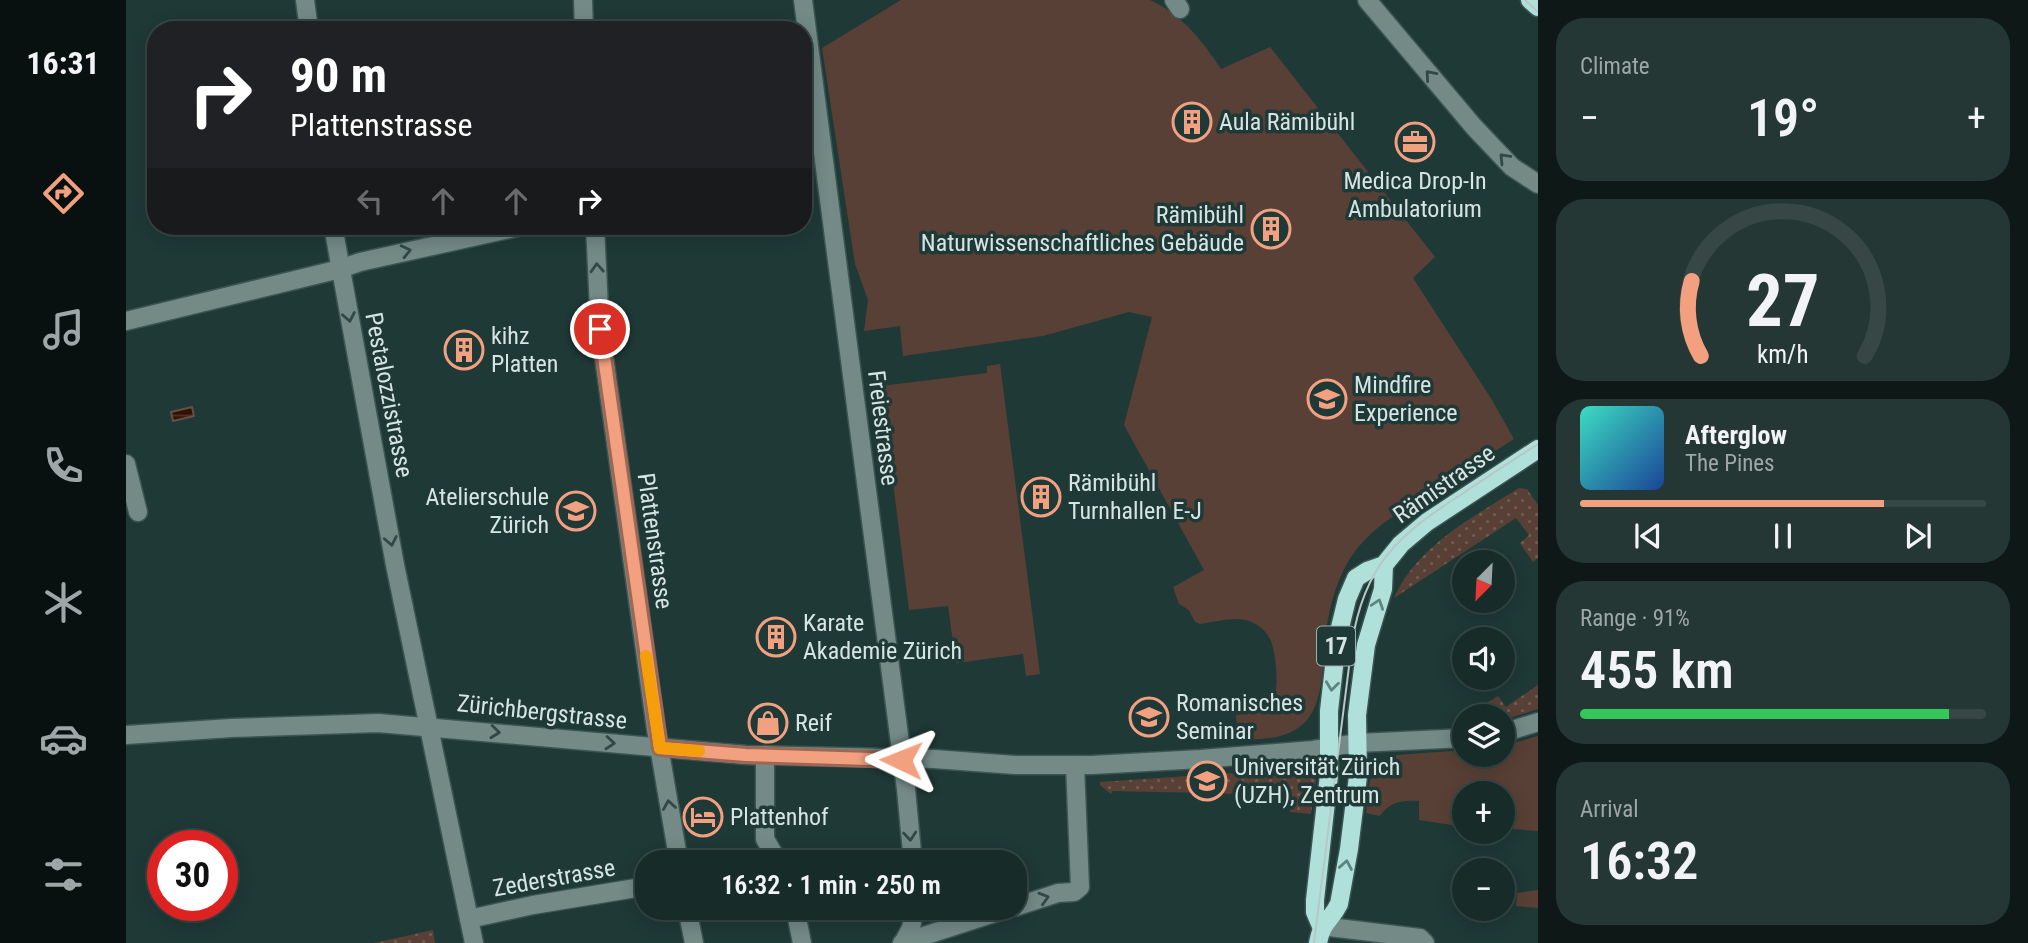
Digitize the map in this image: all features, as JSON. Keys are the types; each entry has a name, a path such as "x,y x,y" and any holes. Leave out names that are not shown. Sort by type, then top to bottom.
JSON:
{"main road":[{"path":"1530,0 1538,7"},
{"name":"Rämistrasse","path":"1320,935 1315,900 1329,775 1329,711 1337,640 1347,599 1356,578 1384,565 1401,544 1427,522 1538,449"},
{"name":"17","path":"1320,935 1339,904 1349,849 1358,776 1357,715 1369,635 1383,589 1384,565"}],"street":[{"path":"305,0 308,21"},
{"path":"583,0 584,21"},
{"name":"Freiestrasse","path":"803,0 806,21"},
{"path":"1367,0 1474,127 1512,167 1538,184"},
{"name":"Freiestrasse","path":"812,70 911,850"},
{"name":"Pestalozzistrasse","path":"334,235 396,565 474,943"},
{"path":"126,321 340,269 360,261 481,235"},
{"name":"Plattenstrasse","path":"595,235 600,329 677,850"},
{"path":"126,464 138,512"},
{"path":"1515,729 1538,722"},
{"name":"Zürichbergstrasse","path":"126,735 378,723 765,755 934,759 1015,765 1201,759 1330,748 1358,743 1452,739"},
{"path":"765,755 765,839 771,850"},
{"path":"1027,903 1058,893 1074,892 1081,883 1075,765"},
{"name":"Zederstrasse","path":"469,919 635,888"},
{"path":"689,920 694,943"},
{"path":"797,920 802,943"},
{"path":"903,943 913,920"},
{"path":"903,943 973,920"},
{"path":"1320,935 1420,938 1425,943"}],"shaded area":[{"path":"901,0 1150,0 1172,13 1190,29 1221,69 1270,47 1435,257 1413,278 1514,439 1391,518 1375,530 1354,553 1337,585 1330,609 1318,699 1305,722 1295,730 1275,737 1238,740 1236,715 1268,708 1275,695 1276,664 1270,639 1252,622 1231,619 1200,624 1195,622 1189,610 1179,604 1173,587 1204,570 1124,425 1152,317 1129,312 1043,336 903,356 900,326 864,331 868,300 855,264 822,48"},
{"path":"1000,364 1040,674 1026,676 1023,654 956,663 948,606 909,610 881,386 987,373 987,366"},
{"path":"192,407 194,416 173,421 171,412"},
{"path":"1519,488 1527,489 1538,505 1538,558 1533,562 1520,543 1529,535 1516,518 1467,550 1452,550 1452,560 1394,598 1417,563 1465,522"},
{"path":"1538,685 1538,709 1515,716 1515,704 1510,704"},
{"path":"1498,696 1504,704 1486,704"},
{"path":"1538,736 1538,831 1515,829 1515,781 1452,781 1452,825 1419,820 1419,801 1397,803 1388,807 1380,816 1366,813 1370,780 1397,755 1452,751 1452,767 1515,767 1515,743"},
{"path":"1304,768 1308,776 1316,780 1311,814 1290,812 1290,795 1112,791 1111,794 1100,785 1100,782"},
{"path":"1538,890 1538,908 1516,906 1517,893"},
{"path":"433,930 435,943 374,943"}],"tram line":[{"path":"1525,0 1538,12"},
{"path":"1314,943 1352,643 1365,593 1375,572 1402,539 1439,509 1538,444"}],"slow traffic":[{"path":"646,656 660,748 699,751"}],"place":[{"name":"Aula Rämibühl","path":"1192,122"},
{"name":"Medica Drop-In Ambulatorium","path":"1415,142"},
{"name":"Rämibühl Naturwissenschaftliches Gebäude","path":"1271,229"},
{"name":"kihz Platten","path":"464,350"},
{"name":"Mindfire Experience","path":"1327,399"},
{"name":"Rämibühl Turnhallen E-J","path":"1041,497"},
{"name":"Atelierschule Zürich","path":"576,511"},
{"name":"Karate Akademie Zürich","path":"776,637"},
{"name":"Romanisches Seminar","path":"1149,717"},
{"name":"Reif","path":"768,723"},
{"name":"Universität Zürich (UZH), Zentrum","path":"1207,781"},
{"name":"Plattenhof","path":"703,817"}],"route":[{"path":"600,329 660,748 746,755 901,760"}]}
